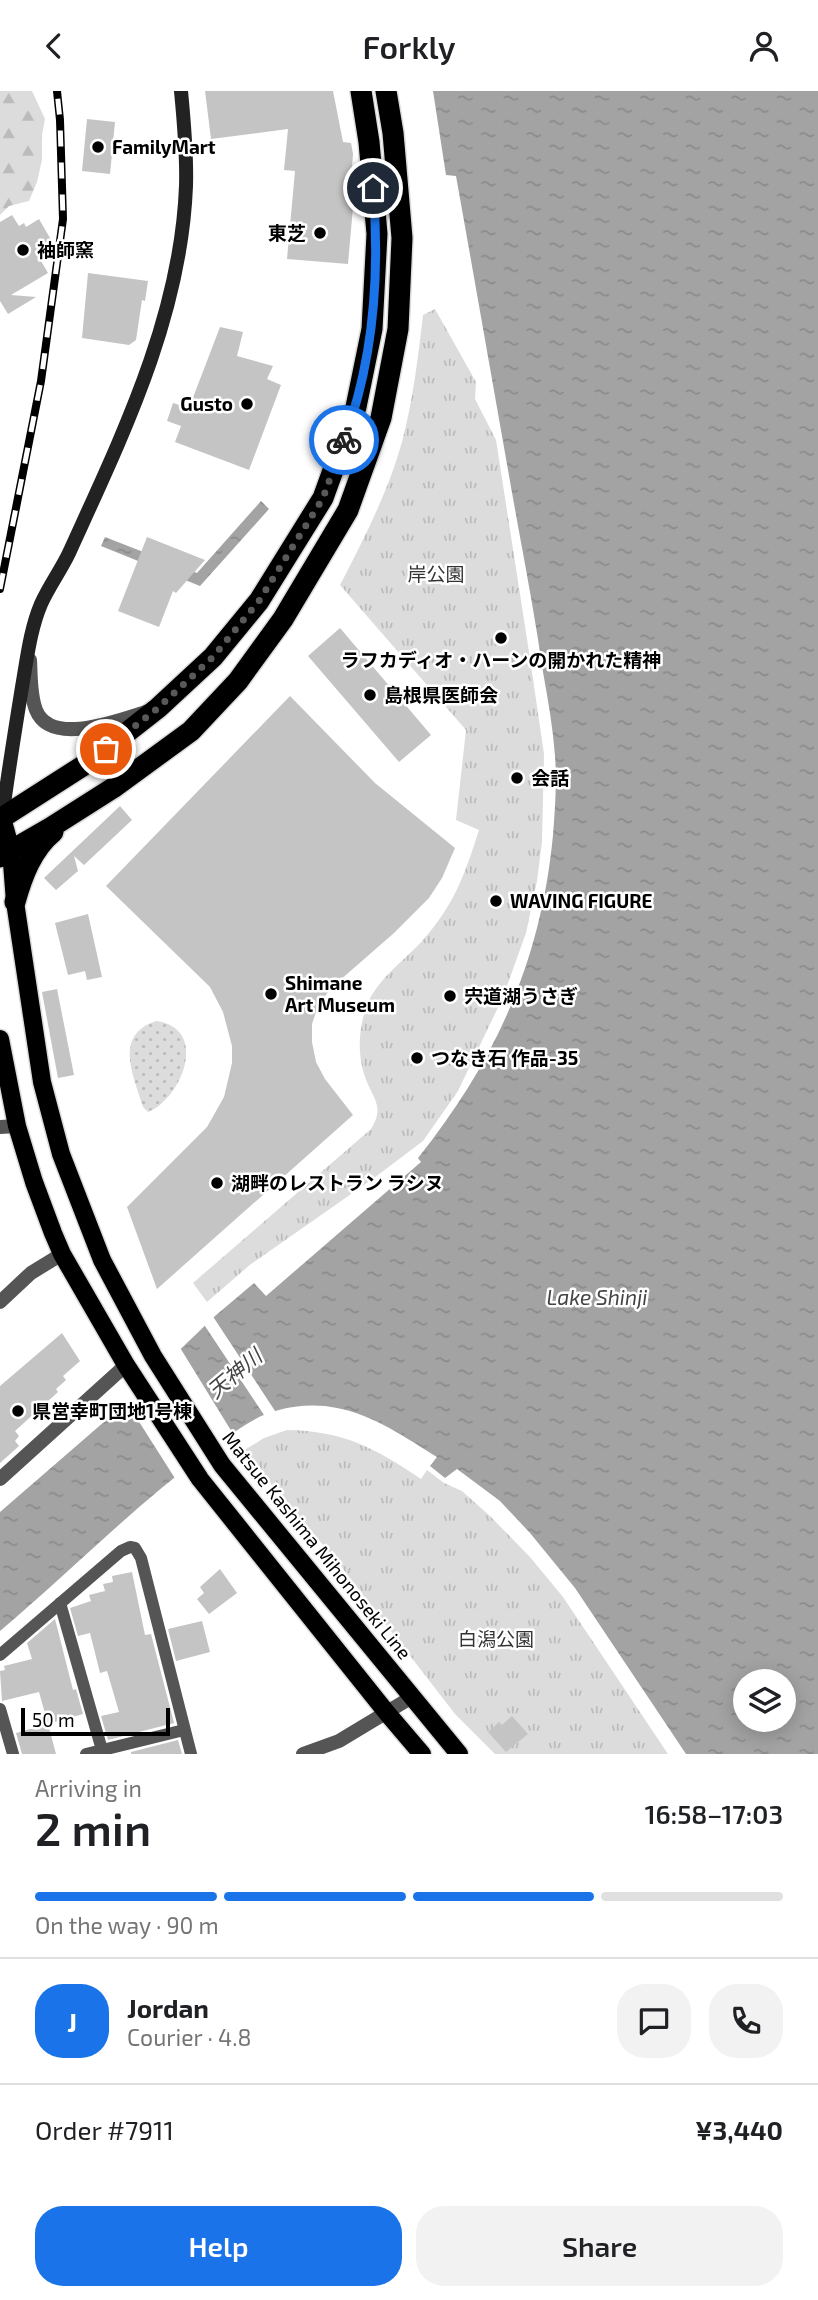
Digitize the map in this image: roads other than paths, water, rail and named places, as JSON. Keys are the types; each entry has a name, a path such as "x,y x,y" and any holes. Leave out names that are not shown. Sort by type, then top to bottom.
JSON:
{"highway":[{"path":"1,820 89,762 158,708 213,657 259,601 323,498 356,407 372,329 377,234 369,142 361,91"},
{"path":"15,902 23,875 45,839 88,804 191,731 237,681 284,619 348,510 381,418 398,329 402,238 393,132 386,91"},
{"path":"6,854 88,804"}],"main road":[{"name":"Matsue Kashima Mihonoseki Line","path":"1,820 42,1082 61,1154 102,1260 153,1356 222,1465 459,1754"},
{"path":"0,1039 9,1126"},
{"path":"0,1081 9,1126 62,1254 126,1365 200,1479 422,1754"}],"street":[{"path":"1,820 29,645 41,604 67,557 131,415 170,299 186,187 181,91"},
{"path":"29,645 31,689 37,712 48,722 63,729 85,730 158,708"},
{"path":"0,1301 31,1273 62,1254"},
{"path":"0,1479 126,1365"},
{"path":"303,1754 339,1741 412,1697"}],"lane":[{"path":"0,1655 121,1551 135,1548 141,1558 191,1754"},
{"path":"61,1603 102,1750"},
{"path":"0,1709 13,1754"},
{"path":"86,1754 184,1730"}],"water":[{"name":"Lake Shinji","path":"433,91 818,91 818,1754 686,1754 575,1588 500,1501 457,1469 445,1478 430,1466 437,1457 389,1428 351,1411 330,1407 286,1408 259,1417 241,1428 153,1495 0,1631 0,1512 112,1415 215,1316 254,1283 266,1296 421,1162 418,1158 446,1121 492,1046 526,967 547,881 553,835 556,766 534,617 456,176 446,175"},
{"path":"261,501 269,509 200,586 101,546 105,537 197,573"}],"railway":[{"path":"0,589 41,381 63,219 57,91"}],"place":[{"name":"FamilyMart","path":"98,147"},
{"name":"東芝","path":"320,233"},
{"name":"袖師窯","path":"23,250"},
{"name":"Gusto","path":"247,404"},
{"name":"ラフカディオ・ハーンの開かれた精神","path":"501,638"},
{"name":"島根県医師会","path":"370,695"},
{"name":"会話","path":"517,778"},
{"name":"WAVING FIGURE","path":"496,901"},
{"name":"Shimane Art Museum","path":"271,994"},
{"name":"宍道湖うさぎ","path":"450,996"},
{"name":"つなき石 作品-35","path":"417,1058"},
{"name":"湖畔のレストラン ラシヌ","path":"217,1183"},
{"name":"県営幸町団地1号棟","path":"18,1411"}],"park label":[{"name":"岸公園","path":"436,574"},
{"name":"白潟公園","path":"496,1639"}],"water label":[{"name":"天神川","path":"235,1374"}]}
